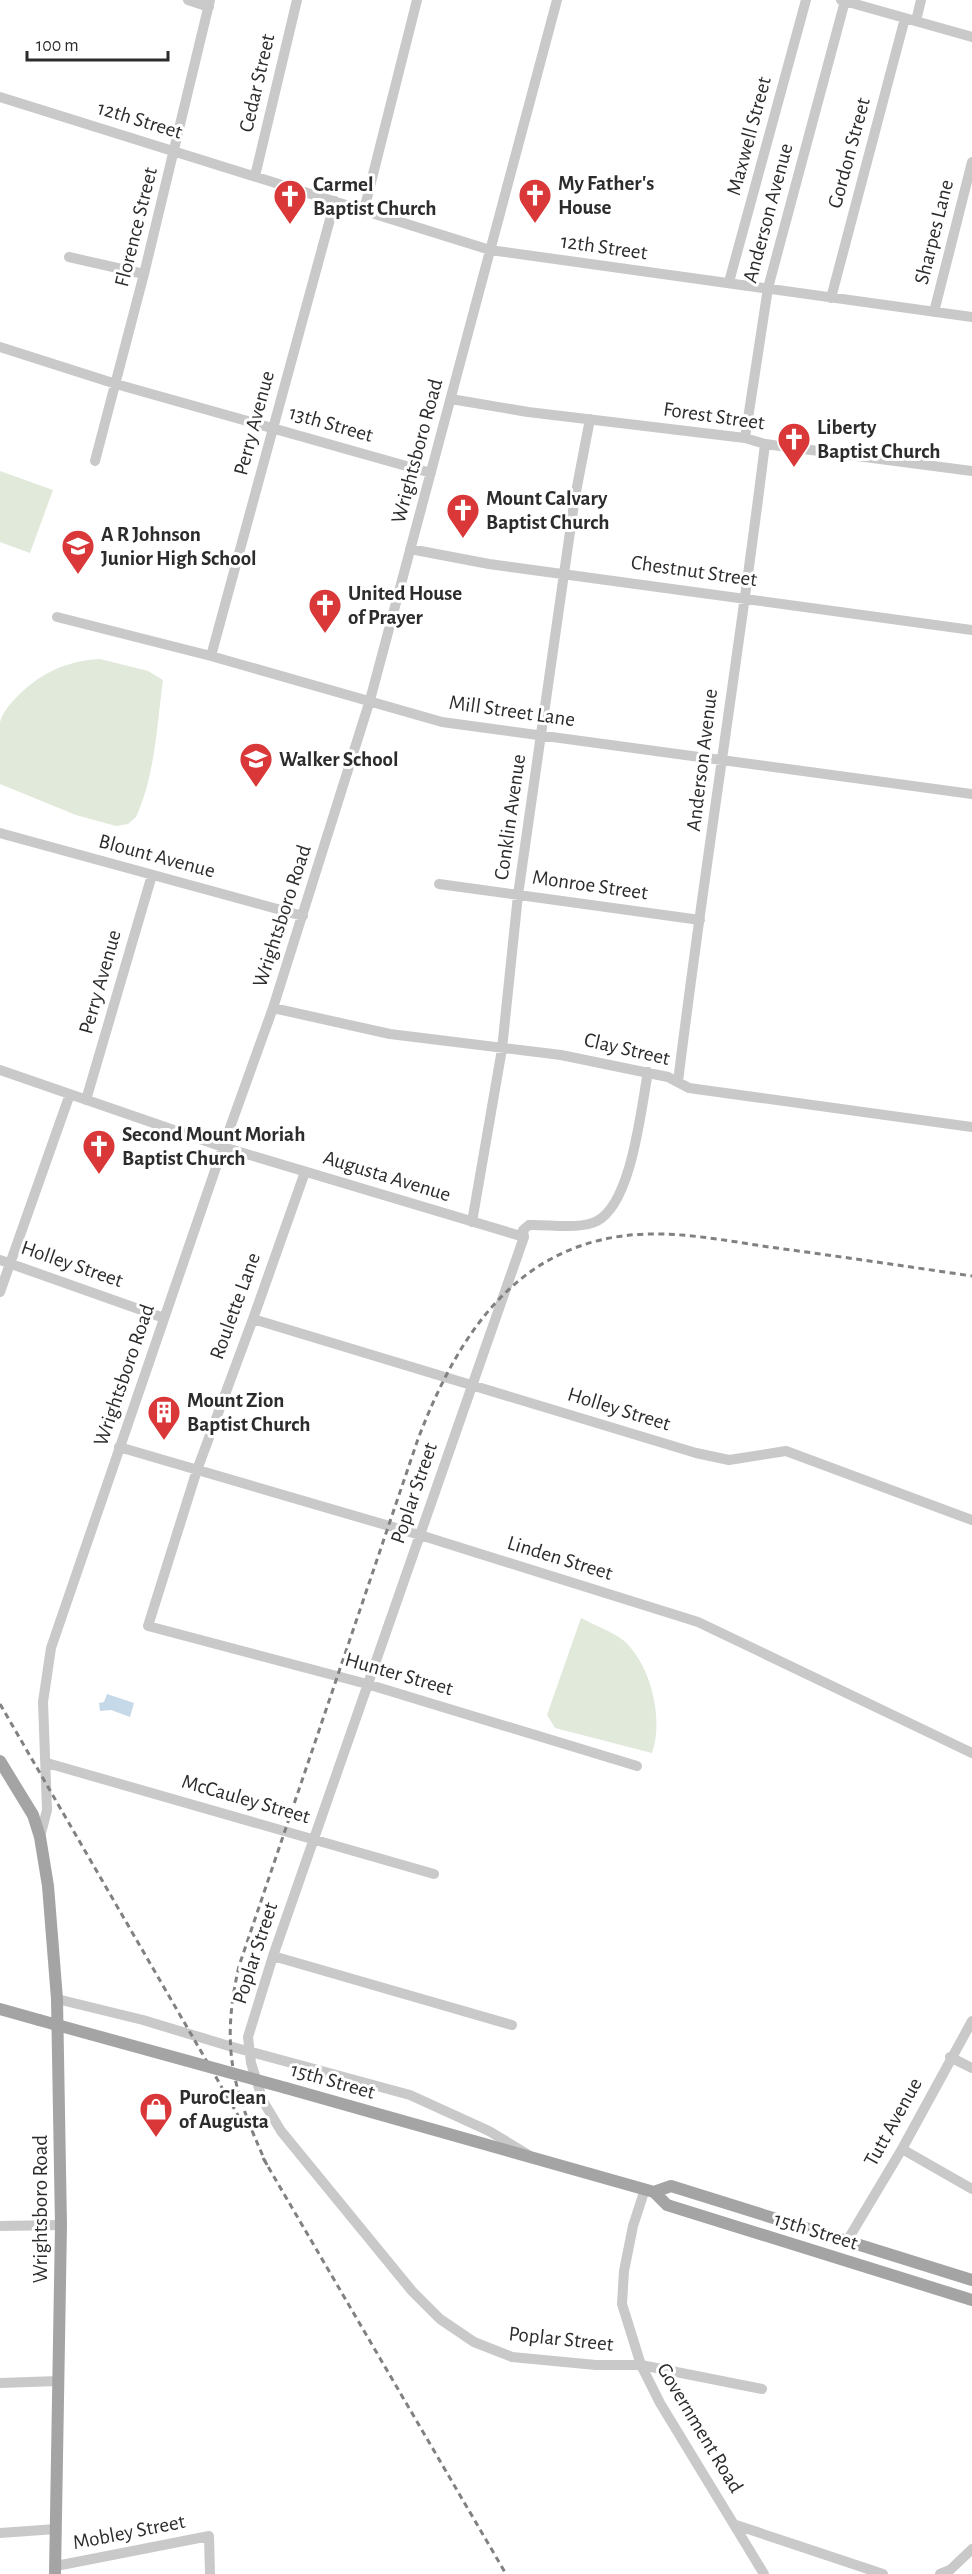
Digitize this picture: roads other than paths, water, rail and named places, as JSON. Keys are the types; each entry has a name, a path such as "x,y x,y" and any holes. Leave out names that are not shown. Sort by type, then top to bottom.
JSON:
{"main road":[{"path":"0,1761 33,1815 41,1841"},
{"name":"Wrightsboro Road","path":"41,1841 48,1886 57,1999 61,2225 55,2570"},
{"name":"15th Street","path":"0,2009 650,2191 667,2205 972,2300"},
{"name":"15th Street","path":"650,2191 671,2186 972,2280"}],"street":[{"path":"188,0 209,4"},
{"name":"Cedar Street","path":"255,176 297,0"},
{"path":"364,210 417,0"},
{"name":"Wrightsboro Road","path":"41,1841 47,1810 43,1702 51,1648 273,1008 370,700 557,0"},
{"name":"Maxwell Street","path":"729,282 806,0"},
{"name":"Gordon Street","path":"831,298 910,20 921,0"},
{"path":"843,1 972,37"},
{"name":"Anderson Avenue","path":"746,438 768,288 843,1"},
{"name":"Florence Street","path":"95,461 175,151 209,4"},
{"name":"12th Street","path":"1,101 175,151 490,250 972,317"},
{"name":"Sharpes Lane","path":"934,312 972,162"},
{"name":"Perry Avenue","path":"211,656 335,201"},
{"path":"69,257 144,274"},
{"name":"13th Street","path":"0,347 116,384 431,473"},
{"name":"Forest Street","path":"451,399 528,412 746,438 765,444 972,471"},
{"name":"Conklin Avenue","path":"472,1222 502,1048 518,895 575,497 590,419"},
{"name":"Anderson Avenue","path":"678,1082 721,759 746,598 765,444"},
{"name":"Chestnut Street","path":"410,549 489,564 972,630"},
{"name":"Mill Street Lane","path":"57,617 211,656 442,722 972,794"},
{"name":"Blount Avenue","path":"0,833 303,916"},
{"name":"Perry Avenue","path":"86,1100 152,875"},
{"name":"Monroe Street","path":"439,884 699,920"},
{"name":"Clay Street","path":"273,1008 390,1034 561,1055 648,1072 689,1088 972,1127"},
{"name":"Augusta Avenue","path":"0,1070 223,1147 524,1237"},
{"path":"524,1237 523,1230 529,1225 568,1226 597,1221 610,1210 627,1178 648,1072"},
{"path":"0,1292 5,1261 70,1094"},
{"name":"Roulette Lane","path":"148,1626 197,1470 305,1172"},
{"name":"Poplar Street","path":"524,1237 273,1956 248,2037 249,2051 263,2101 281,2131 411,2291 440,2319 474,2342 512,2357 596,2366 641,2365 762,2389"},
{"name":"Holley Street","path":"5,1261 164,1318"},
{"name":"Holley Street","path":"253,1319 696,1453 729,1460 786,1451 972,1520"},
{"name":"Linden Street","path":"119,1447 420,1535 698,1622 972,1754"},
{"name":"Hunter Street","path":"148,1626 367,1684 637,1766"},
{"name":"McCauley Street","path":"47,1763 434,1874"},
{"path":"273,1956 512,2025"},
{"path":"57,1999 143,2020 410,2095 489,2131 535,2158"},
{"name":"Tutt Avenue","path":"848,2241 902,2150 950,2057 972,2021"},
{"path":"950,2057 972,2068"},
{"path":"902,2150 972,2188"},
{"name":"Government Road","path":"650,2191 633,2226 624,2271 622,2304 641,2365 660,2403 764,2574"},
{"path":"0,2226 61,2225"},
{"path":"0,2382 58,2380"},
{"path":"736,2525 883,2574"},
{"path":"0,2533 56,2529"},
{"name":"Mobley Street","path":"55,2570 209,2536 210,2574"},
{"path":"940,2574 950,2570 972,2549"}],"water":[{"path":"107,1694 134,1703 130,1717 111,1710 100,1711 99,1703 104,1702"}],"railway":[{"path":"267,2165 246,2114 233,2068 231,2022 233,1995 239,1966 418,1439 453,1362 475,1328 500,1298 530,1272 563,1253 602,1240 647,1234 708,1238 972,1276"},
{"path":"0,1704 239,2117"},
{"path":"263,2158 506,2574"}],"place":[{"name":"My Father's House","path":"535,224"},
{"name":"Carmel Baptist Church","path":"290,225"},
{"name":"Liberty Baptist Church","path":"794,468"},
{"name":"Mount Calvary Baptist Church","path":"463,539"},
{"name":"A R Johnson Junior High School","path":"78,575"},
{"name":"United House of Prayer","path":"325,634"},
{"name":"Walker School","path":"256,788"},
{"name":"Second Mount Moriah Baptist Church","path":"99,1175"},
{"name":"Mount Zion Baptist Church","path":"164,1441"},
{"name":"PuroClean of Augusta","path":"156,2138"}]}
